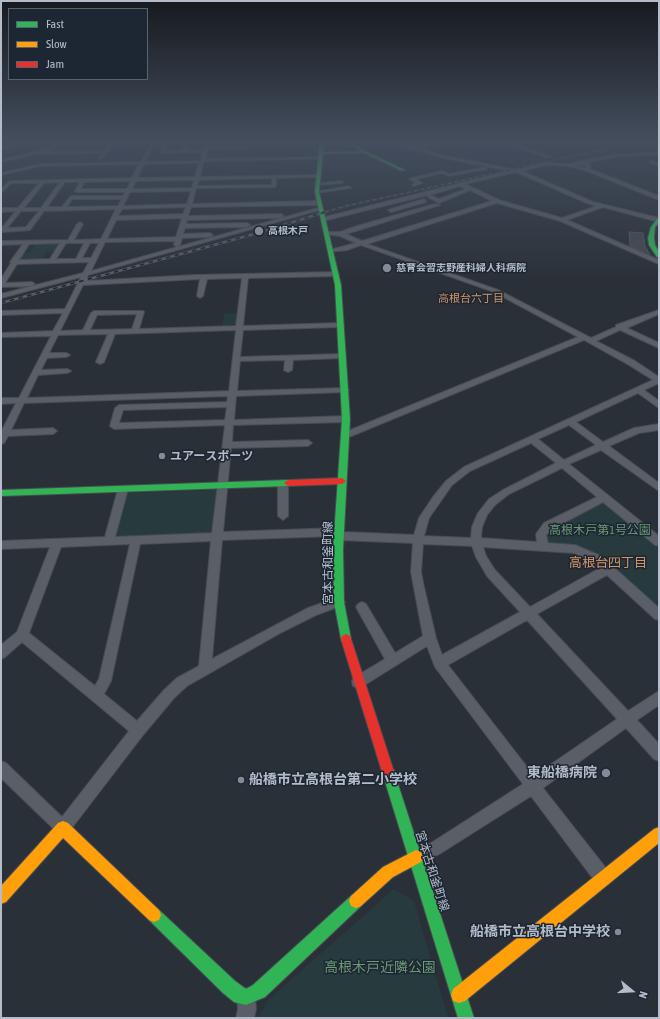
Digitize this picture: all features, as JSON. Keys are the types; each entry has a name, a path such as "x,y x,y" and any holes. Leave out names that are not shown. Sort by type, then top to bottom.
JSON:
{"street":[{"path":"35,189 3,230 28,229 58,189"},
{"path":"78,189 76,191 176,189"},
{"path":"176,249 194,189"},
{"name":"宮本古和釜町線","path":"318,189 320,206 336,274 341,356 345,390 346,435 339,534 338,602 343,629 358,682 416,857 466,1018"},
{"path":"323,219 445,189"},
{"path":"427,194 439,201 469,189 497,201 562,220 659,262"},
{"path":"556,189 582,200 659,220 652,230 651,238 652,245 659,256"},
{"path":"636,189 659,198"},
{"path":"3,437 128,190"},
{"path":"64,208 71,198 124,197"},
{"path":"274,197 274,216"},
{"path":"391,210 434,198"},
{"path":"1,210 274,204 298,201 320,206"},
{"path":"331,251 497,201"},
{"path":"341,234 359,227 437,205"},
{"path":"1,296 85,275 263,225 297,215 320,206"},
{"path":"562,220 602,206"},
{"path":"114,218 297,215"},
{"path":"52,261 80,224"},
{"path":"183,226 263,225"},
{"path":"326,232 341,234 360,243 496,291 632,362 658,380"},
{"path":"1,243 102,241 224,235"},
{"path":"78,260 88,241"},
{"path":"26,242 1,284 50,284"},
{"path":"13,262 92,260"},
{"path":"80,284 88,282 204,277 336,274"},
{"path":"205,668 222,485 245,276"},
{"path":"200,296 204,277"},
{"path":"1,313 66,311"},
{"path":"86,332 94,313 141,312 134,331"},
{"path":"346,435 582,337 588,339 659,312"},
{"path":"1,342 3,335 340,325"},
{"path":"619,327 659,346"},
{"path":"100,362 112,332"},
{"path":"44,356 66,355"},
{"path":"237,359 341,356"},
{"path":"288,370 289,358"},
{"path":"36,372 67,371"},
{"path":"603,878 439,663 430,638 418,587 416,572 418,540 424,518 436,499 450,483 472,466 658,380"},
{"path":"638,388 659,405"},
{"path":"1,401 345,390"},
{"path":"232,404 119,408 114,426 346,419"},
{"path":"568,421 659,488"},
{"path":"659,427 637,430 562,464 506,492 492,502 483,513 477,527 476,542 481,557 491,573 659,754"},
{"path":"3,437 53,431"},
{"path":"531,438 604,497 656,536"},
{"path":"227,445 308,442"},
{"path":"1,493 342,481"},
{"path":"283,483 283,516"},
{"path":"109,540 123,489"},
{"path":"543,546 541,534 548,526 604,497"},
{"path":"1,545 217,536 339,534 418,540 567,547 583,552 597,559 659,615"},
{"path":"96,696 106,681 136,540"},
{"path":"1,653 22,635 57,543"},
{"path":"439,663 608,569"},
{"path":"1,898 63,828 138,730 173,690 182,682 278,628 312,611 338,602"},
{"path":"362,607 393,662"},
{"path":"22,635 138,730"},
{"path":"358,682 430,638"},
{"path":"1,768 229,987 240,996 246,997 258,991 388,872 436,848 533,786 659,697"},
{"path":"459,995 659,834"},
{"path":"245,1018 247,1009 246,997"}],"green space":[{"path":"36,243 62,243 57,251 47,251 41,261 18,261 22,253 30,253"},
{"path":"237,313 237,324 222,326 224,314"},
{"path":"216,490 218,492 214,531 211,533 118,537 114,535 124,496 128,493"},
{"name":"高根木戸第1号公園","path":"602,501 606,502 659,546 659,600 653,604 591,552 574,545 548,543 544,540 546,531"},
{"name":"高根木戸近隣公園","path":"394,889 414,901 448,1018 258,1018 269,999"}],"building":[{"path":"629,232 643,233 645,246 650,255 630,246"}],"railway":[{"path":"322,213 346,206 425,189"},
{"path":"1,303 258,233 325,212"}],"traffic: fast":[{"path":"317,189 338,285 346,419 338,550 339,602 346,639"},
{"path":"659,220 653,227 651,238 652,245 659,256"},
{"path":"1,493 288,483"},
{"path":"389,775 466,1018"},
{"path":"154,915 229,987 240,996 246,997 259,991 356,901"}],"traffic: slow":[{"path":"1,897 63,828 154,915"},
{"path":"459,995 659,834"},
{"path":"356,901 388,872 416,857"}],"traffic: jam":[{"path":"288,483 342,481"},
{"path":"346,639 389,775"}],"place":[{"name":"高根木戸","path":"259,231"},
{"name":"慈育会習志野産科婦人科病院","path":"387,268"},
{"name":"ユアースポーツ","path":"162,456"},
{"name":"東船橋病院","path":"606,773"},
{"name":"船橋市立高根台第二小学校","path":"241,780"},
{"name":"船橋市立高根台中学校","path":"618,932"}],"district":[{"name":"高根台六丁目","path":"471,299"},
{"name":"高根台四丁目","path":"608,563"}]}
